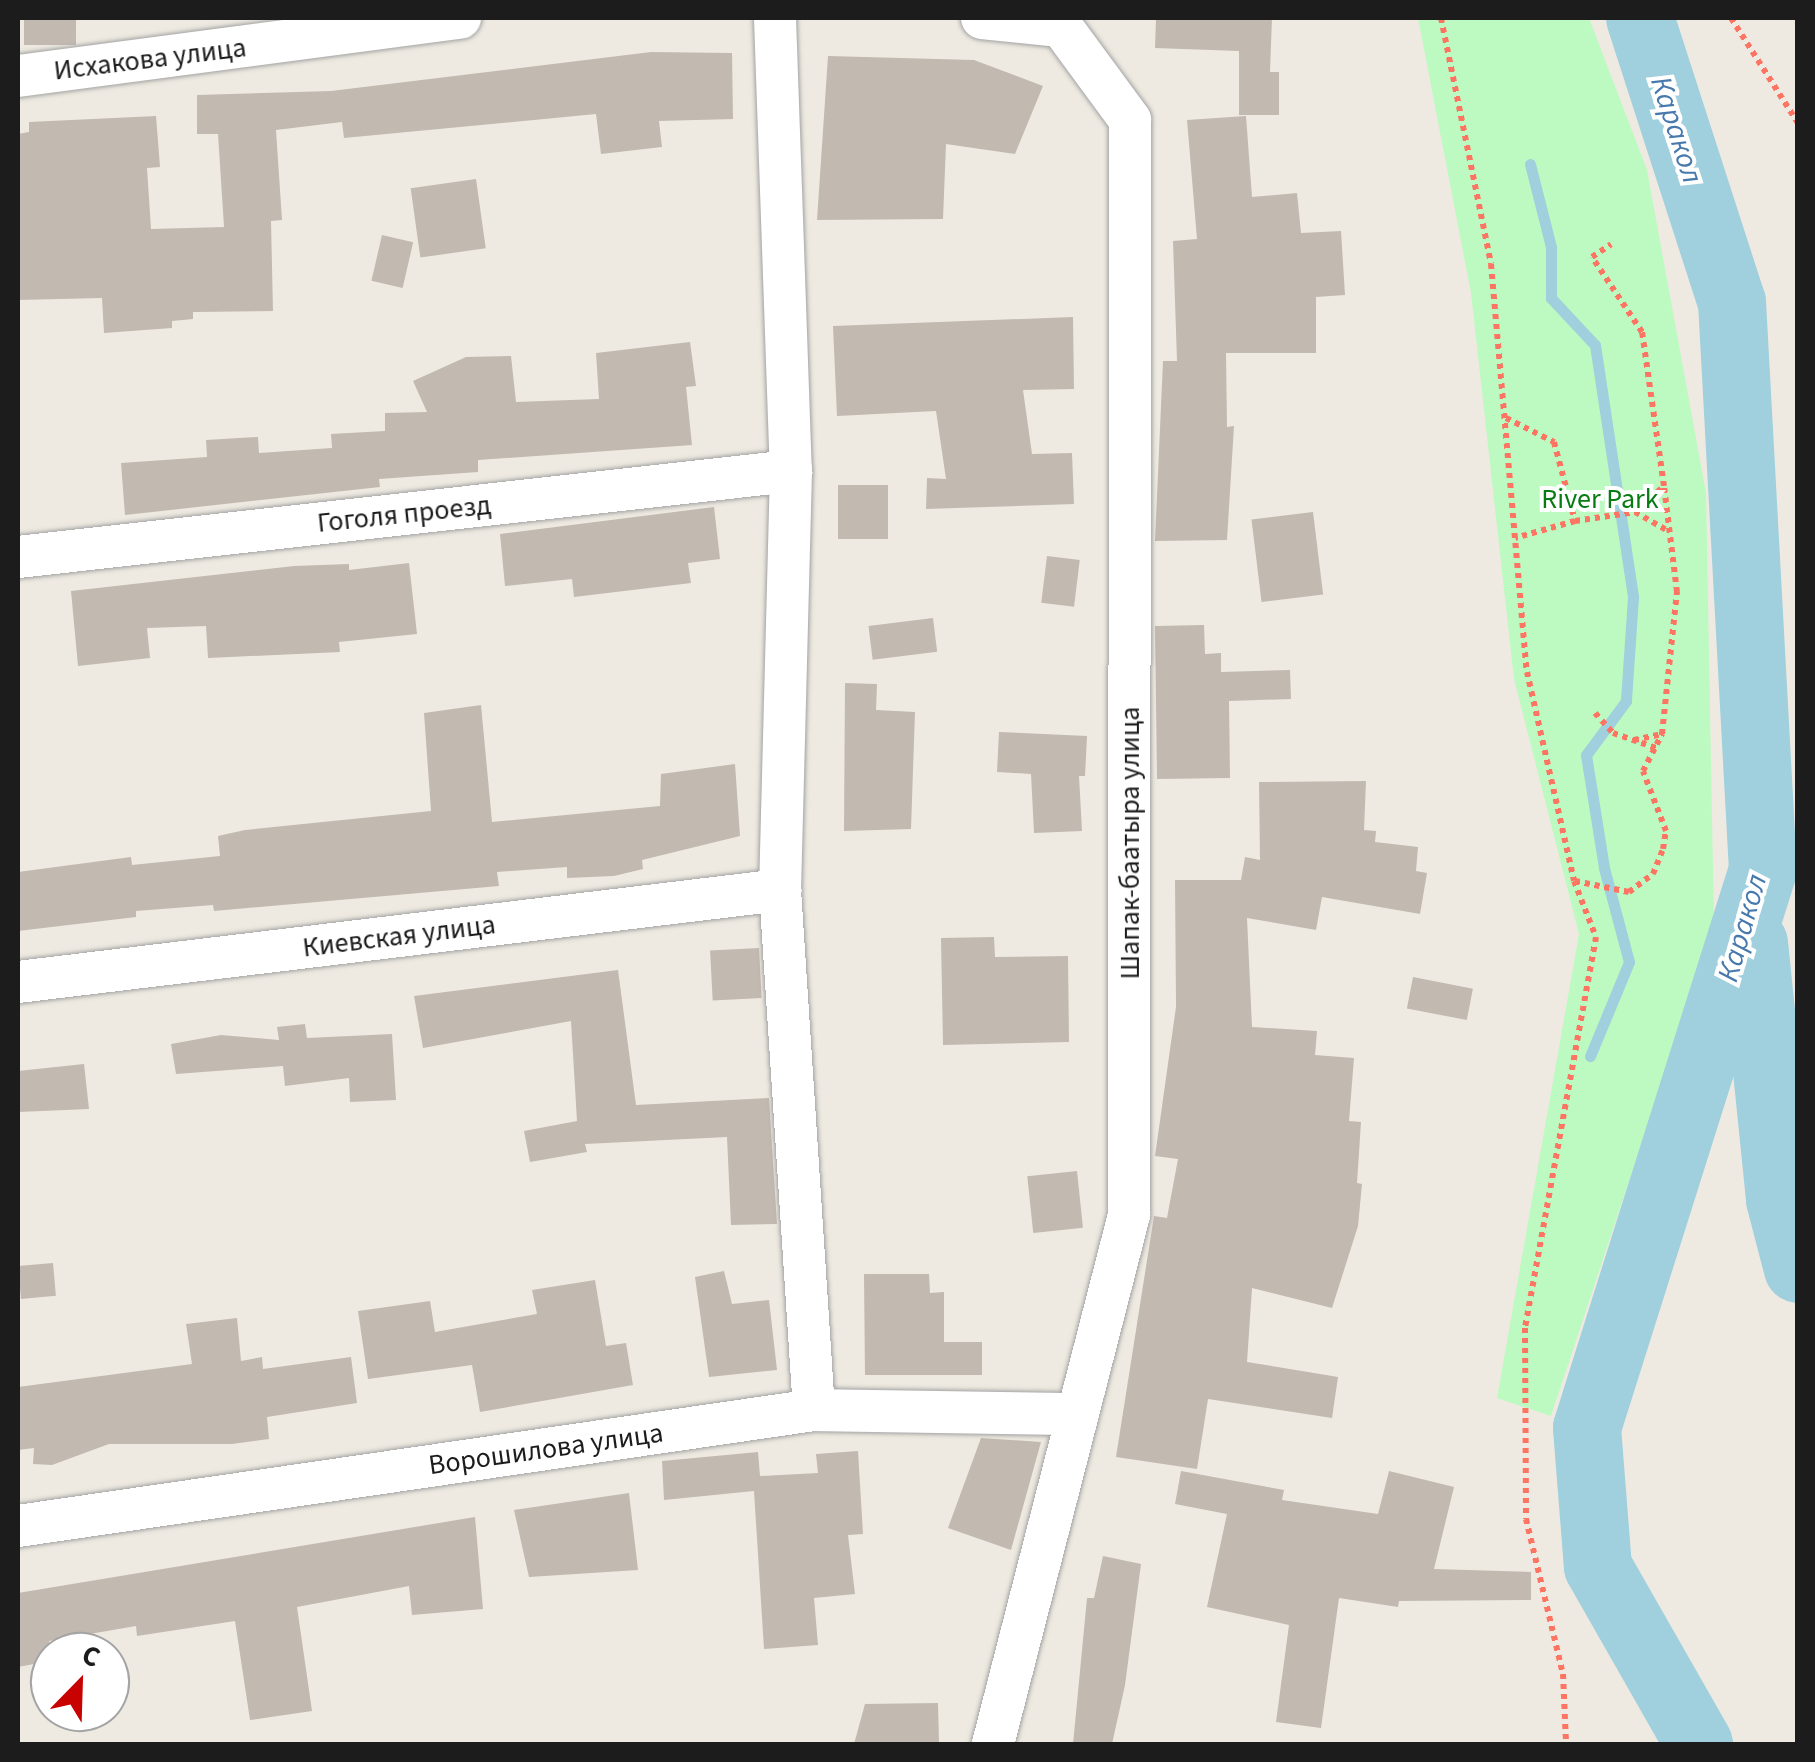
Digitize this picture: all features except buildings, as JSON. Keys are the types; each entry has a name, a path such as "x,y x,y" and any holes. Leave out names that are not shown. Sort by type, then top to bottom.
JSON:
{"street":[{"name":"Исхакова улица","path":"18,76 345,26 460,18"},
{"path":"775,18 791,470 780,890 814,1410"},
{"name":"Шапак-баатыра улица","path":"982,18 1061,26 1130,120 1129,1215 993,1744"},
{"name":"Гоголя проезд","path":"18,557 791,470"},
{"name":"Киевская улица","path":"18,982 780,890"},
{"name":"Ворошилова улица","path":"18,1526 814,1410 1078,1414"}],"path":[{"path":"1441,18 1492,264 1527,672 1574,881 1596,937 1525,1328 1526,1519 1563,1674 1566,1744"},
{"path":"1730,18 1798,122"},
{"path":"1574,881 1598,891 1629,892 1653,874 1666,831 1643,771 1658,749 1662,734 1677,592 1642,332 1592,258 1611,244"},
{"path":"1505,417 1554,442 1575,521"},
{"path":"1515,538 1575,521 1635,512 1664,486"},
{"path":"1635,512 1670,532"},
{"path":"1595,713 1613,733 1658,749"},
{"path":"1632,740 1662,734"}],"green space":[{"name":"River Park","path":"1418,18 1589,18 1647,170 1706,493 1714,925 1551,1416 1497,1398 1579,934 1514,679 1471,293"}],"waterway":[{"name":"Каракол","path":"1640,18 1732,302 1763,870 1587,1428 1598,1567 1699,1744"},
{"path":"1530,164 1551,247 1551,298 1595,345 1633,597 1626,701 1586,755 1604,868 1629,962 1590,1056"},
{"path":"1754,943 1780,1200 1798,1269"}]}
